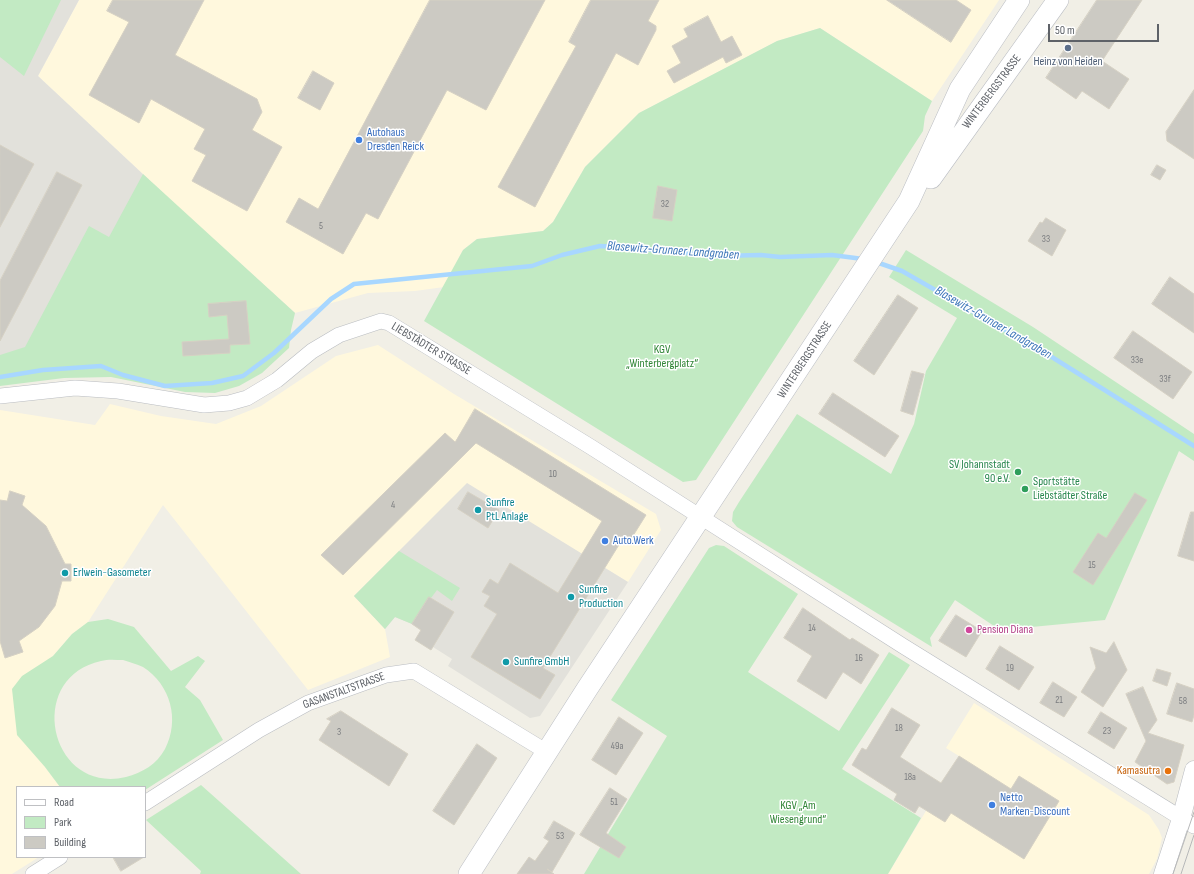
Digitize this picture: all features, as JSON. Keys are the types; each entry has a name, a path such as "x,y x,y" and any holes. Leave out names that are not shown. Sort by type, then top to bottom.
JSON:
{"main road":[{"name":"WINTERBERGSTRASSE","path":"469,874 547,752 909,201 960,89 1019,0"},
{"name":"WINTERBERGSTRASSE","path":"909,201 926,185 941,161 1058,0"}],"street":[{"name":"LIEBSTÄDTER STRASSE","path":"0,396 75,388 118,391 204,405 229,403 247,398 277,380 312,351 339,335 381,322 389,322 1188,822"},
{"name":"GASANSTALTSTRASSE","path":"146,802 259,730 308,703 386,675 414,671 547,752"},
{"path":"1163,874 1188,822 1194,770"},
{"path":"33,874 58,858"}],"shaded area":[{"path":"0,0 79,0 38,76 192,220 295,313 0,374"},
{"name":"Autohaus Dresden Reick","path":"79,0 999,0 932,101 820,28 777,41 639,113 585,167 553,222 543,231 477,239 463,250 444,287 415,291 368,293 295,313 192,220 38,76"},
{"path":"378,345 454,394 656,514 661,530 628,582 467,484 354,596 385,629 390,657 308,690 163,505 88,622 72,634 53,656 45,767 59,786 16,786 16,858 37,858 12,874 0,874 0,410 95,425 110,404 161,416 216,424 261,406 336,356"},
{"name":"Sunfire GmbH","path":"467,483 628,582 540,716 530,718 448,666 452,659 433,647 431,650 415,640 421,631 412,624 395,617 385,629 354,596"},
{"path":"974,703 1149,815 1159,830 1162,838 1157,859 1149,874 888,874 959,756 946,748"}],"green space":[{"path":"0,0 61,0 24,76 0,57"},
{"name":"KGV „Winterbergplatz“","path":"820,28 932,101 925,116 923,131 696,480 683,482 424,321 463,250 477,239 543,231 553,222 585,167 639,113 777,41"},
{"path":"143,174 295,313 289,348 262,373 239,386 215,393 185,392 111,377 64,378 0,386 0,355 25,347 89,226 109,237"},
{"name":"Sportstätte Liebstädter Straße","path":"906,250 1033,327 1194,434 1194,461 1179,451 1105,620 1000,630 955,600 930,638 932,647 737,527 732,521 733,512 739,502 797,414 891,474 914,424 926,371 957,318 889,277"},
{"name":"KGV „Am Wiesengrund“","path":"716,545 724,546 798,594 748,672 839,731 889,652 910,665 842,769 921,818 888,874 584,874 667,736 611,700 709,548"},
{"path":"399,551 460,588 452,601 437,590 431,598 429,597 412,624 395,617 385,629 354,596"},
{"path":"108,619 134,627 171,671 198,656 205,661 185,687 200,700 223,740 146,789 146,786 59,786 17,735 12,689 22,676 53,656 72,634 88,622","holes":["104,660 123,660 143,667 153,675 166,693 172,715 170,738 158,759 138,773 126,777 100,778 79,769 64,753 56,732 55,710 62,689 77,672"]},
{"path":"201,785 301,874 200,874 201,871 146,820"}],"building":[{"path":"113,0 204,0 175,55 257,99 262,112 252,130 282,147 247,211 192,181 206,155 194,149 205,129 151,99 139,123 89,95 129,22 107,11"},
{"path":"430,0 545,0 486,110 447,90 378,219 366,213 343,254 286,222 299,198 318,209"},
{"path":"591,0 659,0 648,21 656,26 656,30 638,65 616,53 535,207 498,187 576,46 569,42"},
{"path":"887,0 956,0 971,10 951,42"},
{"path":"1097,0 1142,0 1102,61 1129,79 1109,109 1082,91 1076,99 1046,78"},
{"path":"708,16 721,42 732,36 742,55 726,63 723,57 674,83 667,71 681,63 672,46 688,37 684,29"},
{"path":"313,71 334,83 320,110 298,98"},
{"path":"1194,90 1194,159 1167,141 1166,132"},
{"path":"0,145 34,164 0,227"},
{"path":"1157,165 1166,170 1160,180 1151,175"},
{"path":"57,172 82,185 0,341 0,281"},
{"path":"658,186 677,190 672,221 653,218"},
{"path":"1046,218 1066,230 1052,256 1028,241 1040,222 1042,223"},
{"path":"1170,277 1194,294 1194,333 1152,304"},
{"path":"898,295 918,308 874,375 854,361"},
{"path":"246,301 250,344 230,345 230,353 183,356 182,342 229,339 227,315 209,317 208,304"},
{"path":"1133,331 1192,372 1173,399 1114,358"},
{"path":"912,371 924,374 913,415 901,411"},
{"path":"833,393 899,436 885,457 819,414"},
{"path":"475,409 646,515 631,539 625,535 543,668 555,675 540,699 471,657 497,614 484,606 490,596 482,592 490,579 498,584 510,563 558,593 602,521 476,443 343,575 321,555 445,433 455,442"},
{"path":"10,491 25,496 22,505 46,526 65,564 71,564 71,581 62,581 55,606 39,627 19,641 23,652 5,658 0,641 0,500 7,501"},
{"name":"Sunfire PtL Anlage","path":"468,492 499,510 488,528 458,509"},
{"path":"1135,493 1147,500 1093,585 1073,572 1098,533 1106,538"},
{"path":"1191,512 1194,512 1194,561 1178,556"},
{"path":"429,597 454,612 431,650 415,640 421,630 412,624"},
{"path":"803,608 850,640 852,638 879,655 861,684 843,672 826,699 797,681 812,656 784,638"},
{"path":"956,615 982,631 966,657 939,641"},
{"path":"1114,642 1127,670 1103,707 1081,692 1096,668 1090,647 1106,653"},
{"path":"1000,646 1034,667 1019,690 986,669"},
{"path":"1157,669 1171,673 1167,686 1153,681"},
{"path":"1053,682 1077,697 1064,717 1040,703"},
{"path":"1177,683 1194,689 1194,715 1192,722 1167,714"},
{"path":"1143,687 1157,720 1148,733 1184,745 1174,782 1167,784 1135,762 1146,741 1126,694"},
{"name":"Netto Marken-Discount","path":"892,708 920,725 900,757 941,783 959,756 1011,789 1019,776 1059,801 1024,859 951,813 945,822 919,806 915,813 894,800 897,794 852,765 862,748 866,750"},
{"path":"341,711 408,754 389,786 319,740 331,721 327,719"},
{"path":"1101,712 1127,728 1114,749 1088,733"},
{"path":"619,717 643,733 616,775 592,760"},
{"path":"477,744 497,758 454,825 433,811"},
{"path":"610,788 627,799 606,833 626,847 619,858 580,835"},
{"path":"554,821 575,833 552,872 547,869 554,874 517,874 529,857 535,861 549,841 544,838"},
{"path":"114,858 142,858 121,871"}],"waterway":[{"name":"Blasewitz‐Grunaer Landgraben","path":"0,377 43,370 101,366 123,375 165,386 212,383 243,376 274,353 331,299 354,284 532,266 562,255 600,246 718,256 761,255 780,257 832,255 863,259"},
{"name":"Blasewitz‐Grunaer Landgraben","path":"876,262 902,271 1047,354 1194,446"}],"tram line":[{"path":"1173,874 1194,812"},
{"path":"1181,874 1194,835"}],"place":[{"name":"Heinz von Heiden","path":"1068,48"},
{"name":"Autohaus Dresden Reick","path":"359,140"},
{"name":"SV Johannstadt 90 e.V.","path":"1018,472"},
{"name":"Sportstätte Liebstädter Straße","path":"1025,489"},
{"name":"Sunfire PtL Anlage","path":"478,510"},
{"name":"Auto.Werk","path":"605,541"},
{"name":"Erlwein-Gasometer","path":"65,573"},
{"name":"Sunfire Production","path":"571,597"},
{"name":"Pension Diana","path":"969,630"},
{"name":"Sunfire GmbH","path":"506,662"},
{"name":"Kamasutra","path":"1168,771"},
{"name":"Netto Marken-Discount","path":"992,805"}]}
